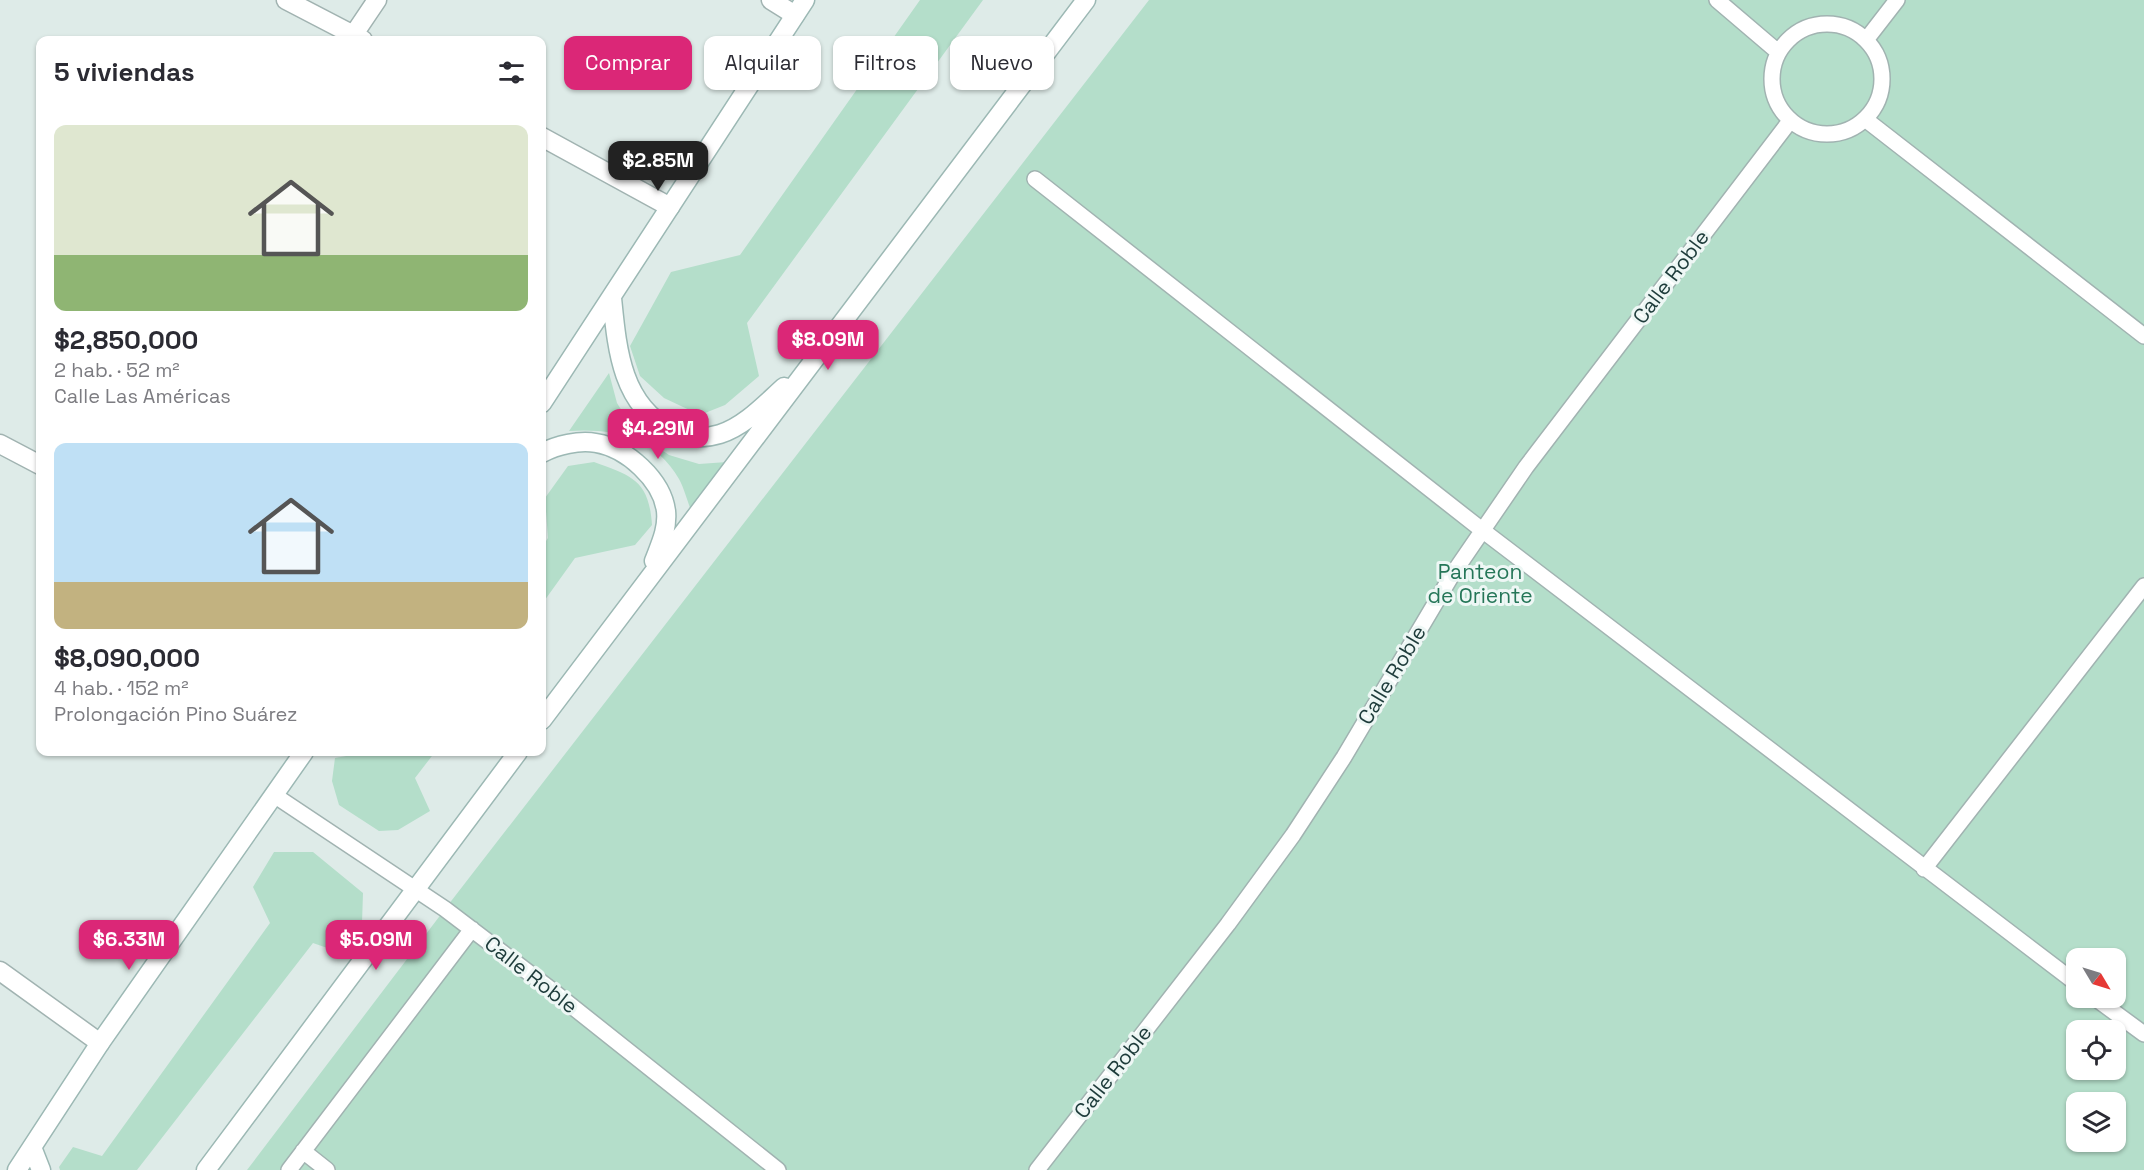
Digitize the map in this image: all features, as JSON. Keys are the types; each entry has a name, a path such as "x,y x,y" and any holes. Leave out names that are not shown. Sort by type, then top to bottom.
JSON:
{"main road":[{"path":"286,0 350,36"},
{"path":"357,36 377,0"},
{"path":"771,0 795,15"},
{"path":"546,397 805,0"},
{"path":"546,715 1086,0"},
{"path":"546,139 670,207"},
{"path":"612,298 616,340 624,376 639,405 656,422 676,433 699,438 722,433 746,420 814,361"},
{"path":"546,452 572,443 597,442 624,454 657,487 666,511 665,533 646,582"},
{"path":"0,444 36,463"},
{"path":"16,1170 100,1043 301,756"},
{"path":"206,1170 515,756"},
{"path":"0,971 100,1043"},
{"path":"32,1147 41,1170"}],"lane":[{"path":"1717,0 1778,52"},
{"path":"1866,40 1897,0"},
{"path":"1819,24 1836,24 1852,29 1866,40 1879,58 1883,80 1878,101 1865,119 1848,131 1828,135 1808,132 1790,121 1779,107 1772,89 1772,70 1778,52 1788,39 1803,29 1819,24"},
{"path":"1865,119 2144,336"},
{"name":"Calle Roble","path":"1037,1170 1214,943 1293,835 1344,757 1399,661 1482,530 1526,467 1790,121"},
{"path":"1035,179 1482,530 2066,976"},
{"path":"1924,869 2144,586"},
{"name":"Calle Roble","path":"274,795 472,929 778,1170"},
{"path":"289,1170 472,929"},
{"path":"2109,1008 2144,1034"},
{"path":"303,1151 327,1170"}],"green space":[{"path":"920,0 983,0 957,36 950,36 950,45 938,62 938,36 895,36"},
{"name":"Panteon de Oriente","path":"1149,0 2144,0 2144,1170 247,1170 445,909"},
{"path":"856,90 917,90 747,323 759,376 725,405 700,415 664,398 640,376 630,346 671,272 740,255"},
{"path":"609,373 617,403 635,432 669,455 699,464 727,462 691,510 681,483 658,453 632,438 617,434 585,430 569,431"},
{"path":"594,462 628,476 636,482 647,498 652,525 635,545 575,558 546,598 546,541 548,538 546,497 568,466"},
{"path":"432,756 415,778 430,811 398,830 379,831 339,805 332,781 335,758"},
{"path":"274,852 313,852 363,893 362,923 350,956 313,943 137,1170 60,1170 59,1167 73,1147 102,1156 270,923 253,887"}]}
